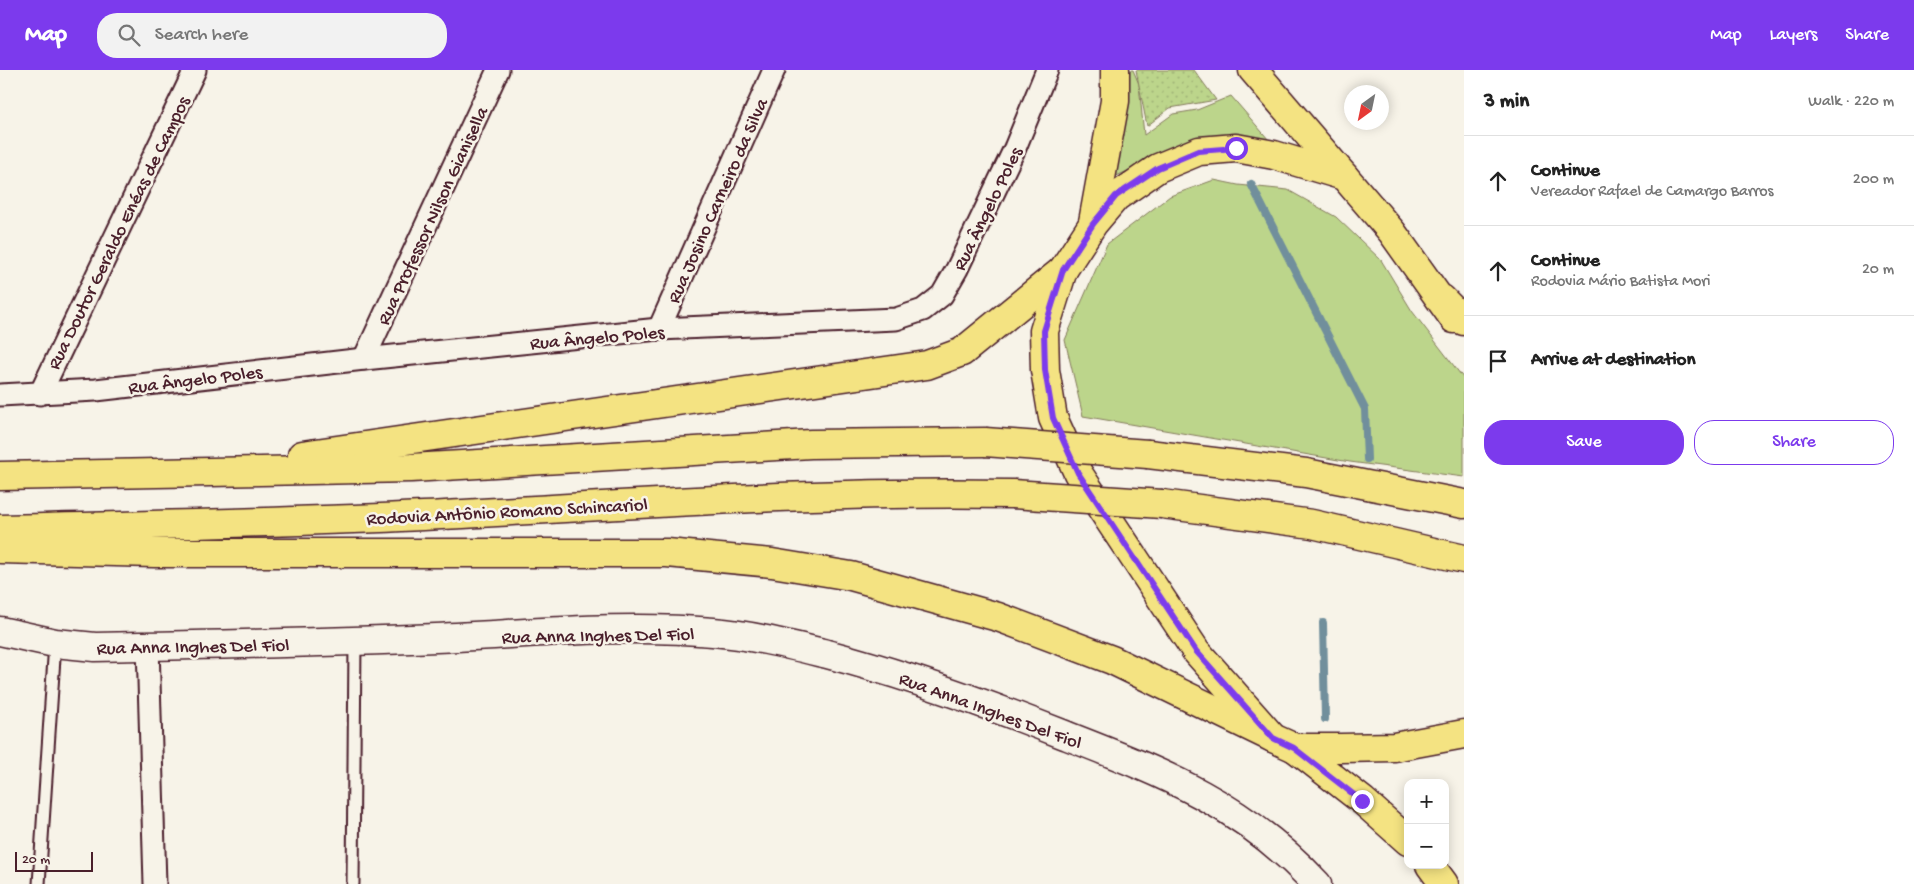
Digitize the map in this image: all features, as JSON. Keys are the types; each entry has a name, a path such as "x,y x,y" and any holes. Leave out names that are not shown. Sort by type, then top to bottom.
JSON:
{"main road":[{"path":"1093,224 1115,101 1115,70"},
{"path":"1253,70 1392,232 1442,299 1464,334"},
{"path":"1344,176 1274,155 1236,148 1198,151 1158,168 1116,196 1093,224 1063,270 1044,331 1045,370 1053,418 1078,473 1196,651 1284,743 1362,801 1404,838"},
{"path":"190,471 889,372 927,365 962,352 1063,270"},
{"path":"1442,299 1464,321"},
{"path":"0,476 411,468 811,444 985,442 1148,454 1306,473 1464,504"},
{"name":"Rodovia Antônio Romano Schincariol","path":"0,529 420,516 810,495 910,492 1013,494 1162,504 1312,524 1463,558"},
{"path":"0,549 154,553 667,552 772,563 851,576 998,617 1112,660 1284,743 1394,747 1464,734"},
{"path":"1433,869 1444,884"}],"street":[{"name":"Rua Doutor Geraldo Enéas de Campos","path":"40,394 195,70"},
{"name":"Rua Professor Nilson Gianisella","path":"364,359 498,70"},
{"name":"Rua Josino Carneiro da Silva","path":"658,329 774,70"},
{"name":"Rua Ângelo Poles","path":"0,395 96,390 364,359 658,329 896,319 923,310 942,295 957,269 1015,148 1047,70"},
{"name":"Rua Anna Inghes Del Fiol","path":"0,631 55,643 95,647 355,642 630,629 714,632 796,646 876,667 994,707 1164,774 1226,808 1266,836 1317,884"},
{"path":"148,646 155,884"}],"lane":[{"path":"354,884 355,642"},
{"path":"39,884 55,643"}],"green space":[{"path":"1124,70 1133,70 1139,84 1144,135 1173,114 1197,110 1231,96 1269,140 1227,134 1187,145 1114,177"},
{"path":"1136,70 1194,70 1216,100 1170,108 1147,126"},
{"path":"1214,180 1238,185 1288,190 1336,217 1381,260 1412,311 1464,379 1464,477 1350,462 1083,416 1065,340 1107,244 1170,196"}],"waterway":[{"path":"1251,184 1365,409 1367,459"},
{"path":"1323,623 1325,719"}],"route":[{"path":"1236,148 1198,151 1158,168 1116,196 1093,224 1063,270 1044,331 1045,370 1053,418 1078,473 1196,651 1273,738 1294,748 1362,801"}]}
